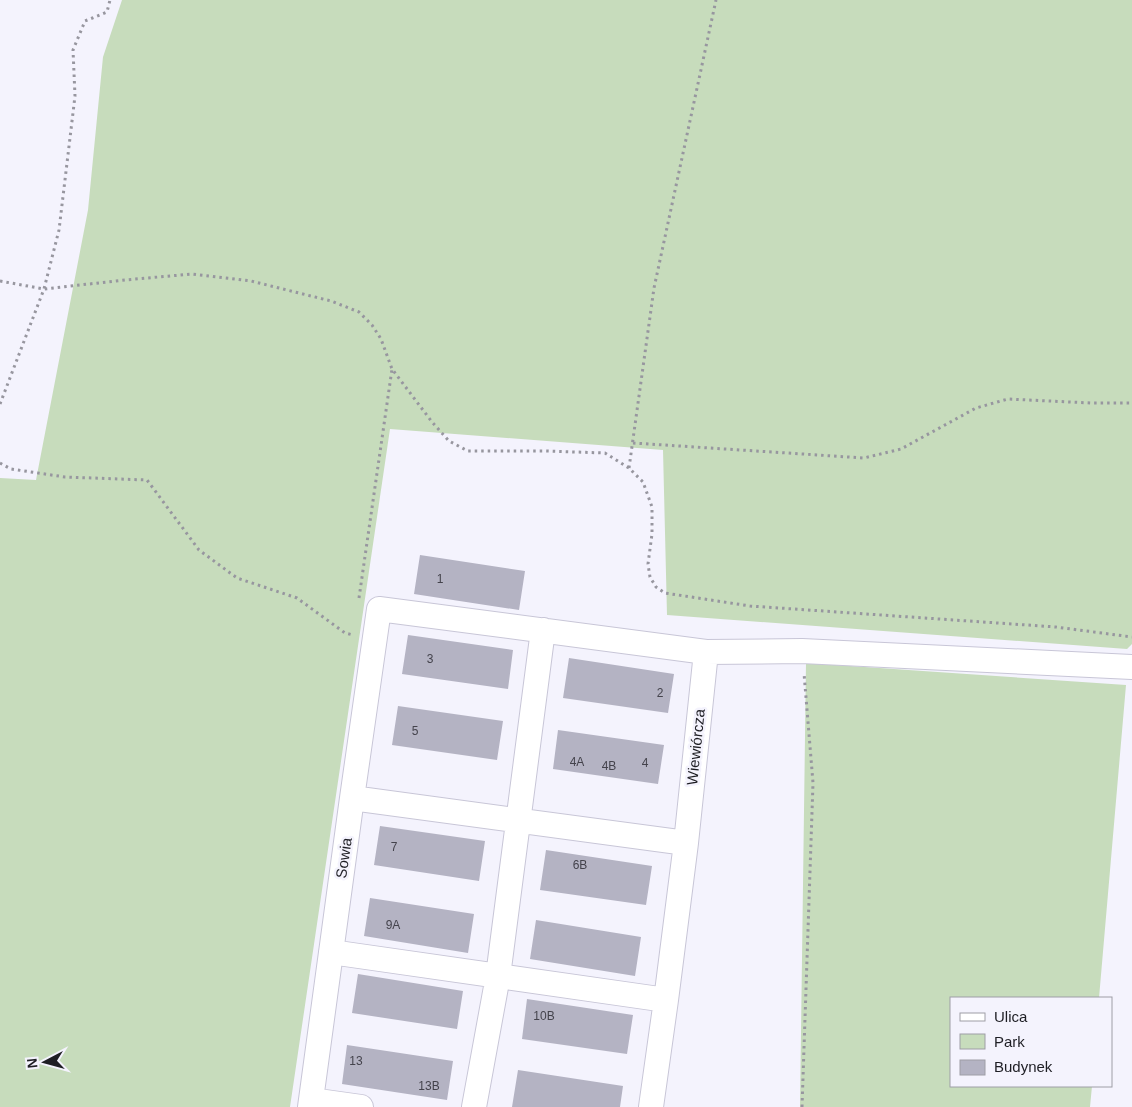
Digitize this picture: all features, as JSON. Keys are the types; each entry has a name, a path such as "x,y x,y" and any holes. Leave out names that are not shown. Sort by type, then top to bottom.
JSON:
{"street":[{"path":"369,604 706,652 802,651 1132,667"},
{"name":"Sowia","path":"311,1104 374,639 369,604"},
{"path":"474,1107 498,976 543,630"},
{"name":"Wiewiórcza","path":"651,1107 686,843 706,652"},
{"path":"352,798 686,843"},
{"path":"331,952 666,1000"},
{"path":"311,1104 361,1107"}],"path":[{"path":"0,404 44,289 59,230 74,96 73,50 85,21 107,12 110,0"},
{"path":"629,468 654,288 716,0"},
{"path":"0,281 44,289 192,274 251,281 331,301 359,312 372,325 381,339 392,369 432,422 449,441 468,451 605,453 629,468 643,482 652,507 652,534 648,564 650,577 656,587 665,593 750,606 1056,627 1132,637"},
{"path":"369,604 392,369"},
{"path":"633,443 864,458 901,449 976,408 1008,399 1132,403"},
{"path":"0,463 11,469 66,477 147,480 199,550 237,578 297,598 345,634 374,639"},
{"path":"802,651 814,783 802,1107"}],"green space":[{"path":"122,0 1132,0 1132,644 1127,649 667,615 663,450 390,429 290,1107 0,1107 0,478 36,480 88,210 103,57"},
{"path":"806,663 1126,685 1099,997 950,997 950,1087 1092,1087 1090,1107 800,1107"}],"building":[{"path":"420,555 525,571 519,610 414,594"},
{"path":"408,635 513,650 508,689 402,674"},
{"path":"569,658 674,674 668,713 563,698"},
{"path":"398,706 503,721 497,760 392,745"},
{"path":"558,730 664,745 658,784 553,769"},
{"path":"380,826 485,841 479,881 374,865"},
{"path":"546,850 652,866 646,905 540,890"},
{"path":"370,898 474,914 468,953 364,936"},
{"path":"536,920 641,937 635,976 530,959"},
{"path":"358,974 463,991 457,1029 352,1013"},
{"path":"527,999 633,1015 627,1054 522,1039"},
{"path":"347,1045 453,1061 447,1100 342,1084"},
{"path":"518,1070 623,1086 620,1107 512,1107"}]}
